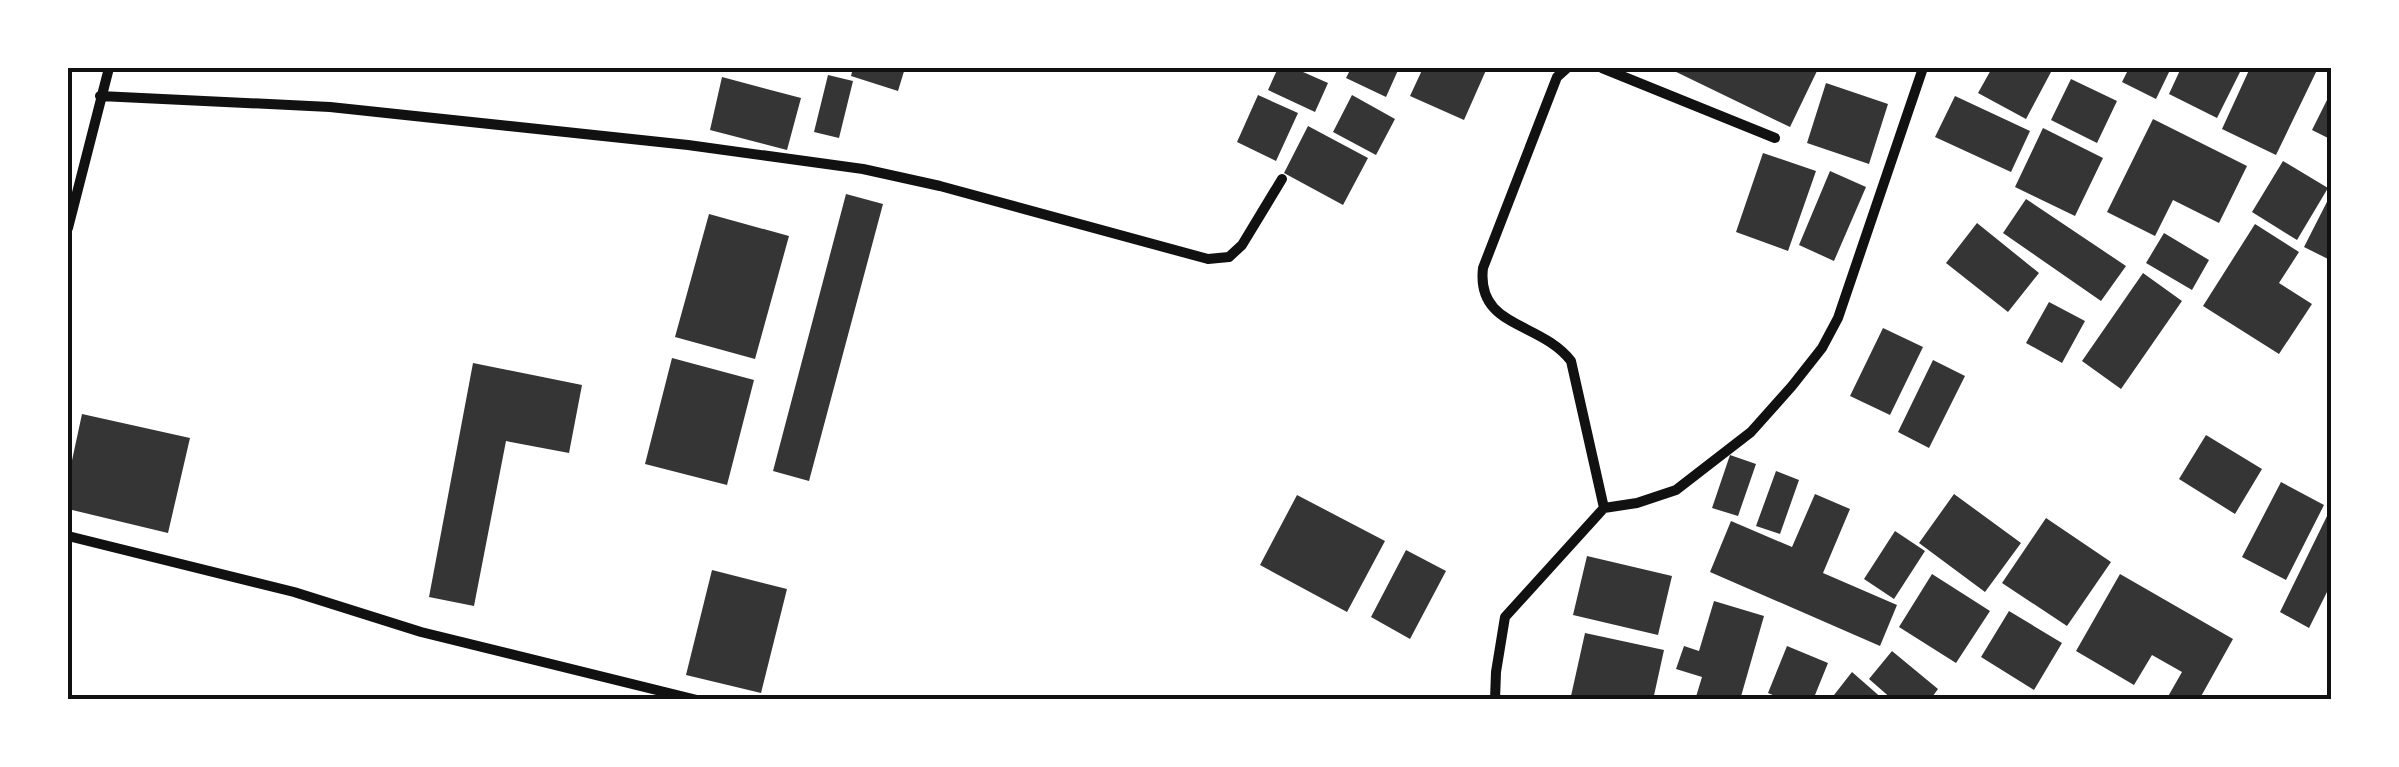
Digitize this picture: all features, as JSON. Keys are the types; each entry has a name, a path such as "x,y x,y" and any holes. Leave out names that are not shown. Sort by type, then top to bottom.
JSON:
{"street":[{"path":"68,228 109,68"},
{"path":"1567,68 1558,78 1483,268 1481,289 1491,309 1559,346 1571,360 1604,508"},
{"path":"1602,68 1775,138"},
{"path":"1496,700 1496,672 1505,617 1604,508 1676,490 1752,432 1822,348 1838,318 1923,68"},
{"path":"100,96 330,106 862,169 940,186 1208,259 1229,257 1242,245 1282,179"},
{"path":"68,536 276,587 421,632 697,700"}],"building":[{"path":"853,68 905,68 898,91 851,76"},
{"path":"1278,68 1294,68 1328,83 1315,112 1268,90"},
{"path":"1351,68 1399,68 1386,97 1346,78"},
{"path":"1423,68 1487,68 1464,120 1410,96"},
{"path":"1668,68 1809,68 1817,71 1790,127"},
{"path":"1992,68 2042,68 2051,72 2026,119 1978,93"},
{"path":"2129,68 2171,68 2156,99 2122,82"},
{"path":"2181,68 2242,68 2217,118 2169,94"},
{"path":"2250,68 2318,68 2276,155 2222,129"},
{"path":"828,75 853,81 839,138 814,132"},
{"path":"722,77 801,98 787,150 710,130"},
{"path":"2071,79 2117,101 2097,143 2051,120"},
{"path":"1826,83 1888,104 1869,164 1807,143"},
{"path":"2332,90 2332,140 2312,130"},
{"path":"1258,95 1298,113 1276,161 1237,142"},
{"path":"1352,95 1395,119 1376,155 1333,132"},
{"path":"1955,96 2030,131 2011,172 1935,137"},
{"path":"2153,119 2247,166 2219,223 2173,200 2155,236 2107,212"},
{"path":"1308,126 1368,158 1343,205 1284,173"},
{"path":"2043,128 2103,158 2075,216 2015,187"},
{"path":"1763,153 1816,171 1788,251 1736,232"},
{"path":"2283,161 2328,188 2297,240 2252,212"},
{"path":"1830,171 1866,187 1834,261 1799,245"},
{"path":"2332,192 2332,261 2304,247"},
{"path":"846,194 883,204 809,481 773,471"},
{"path":"2026,199 2126,266 2101,301 2003,233"},
{"path":"709,214 789,236 755,359 675,337"},
{"path":"1977,223 2039,273 2008,312 1946,263"},
{"path":"2255,224 2299,252 2279,283 2312,304 2279,354 2203,306"},
{"path":"2164,233 2209,260 2192,290 2146,263"},
{"path":"2143,273 2182,301 2121,389 2082,361"},
{"path":"2049,302 2085,321 2062,363 2026,343"},
{"path":"1883,328 1923,347 1890,415 1850,396"},
{"path":"672,358 754,380 727,485 645,464"},
{"path":"1933,360 1965,376 1929,448 1898,432"},
{"path":"473,363 582,385 569,453 506,441 474,606 429,597"},
{"path":"82,414 190,438 168,533 68,509 68,479"},
{"path":"2206,435 2262,469 2235,514 2179,479"},
{"path":"1730,455 1756,464 1738,516 1712,508"},
{"path":"1776,471 1799,480 1780,534 1756,526"},
{"path":"2281,482 2324,505 2286,580 2242,557"},
{"path":"1815,494 1850,509 1823,573 1897,605 1880,646 1710,572 1731,521 1792,547"},
{"path":"1954,494 2021,543 1985,592 1919,543"},
{"path":"1297,495 1385,541 1347,612 1260,565"},
{"path":"2328,514 2332,515 2332,582 2309,628 2280,612"},
{"path":"2046,518 2111,562 2067,626 2002,583"},
{"path":"1895,531 1925,551 1894,599 1864,579"},
{"path":"1406,550 1446,571 1410,639 1371,617"},
{"path":"1587,556 1672,576 1658,635 1573,615"},
{"path":"712,570 787,589 761,693 686,675"},
{"path":"1932,574 1990,611 1956,663 1899,627"},
{"path":"2120,574 2233,639 2199,700 2166,700 2182,672 2152,655 2134,685 2076,651"},
{"path":"1714,601 1764,616 1740,700 1695,700 1702,677 1676,669 1684,646 1699,651"},
{"path":"2009,611 2062,643 2034,690 1981,657"},
{"path":"1585,633 1664,650 1653,700 1586,700 1571,696"},
{"path":"1787,646 1828,663 1813,700 1785,700 1768,693"},
{"path":"1892,651 1938,689 1930,700 1893,700 1869,679"},
{"path":"1852,672 1884,700 1839,700 1834,695"}]}
